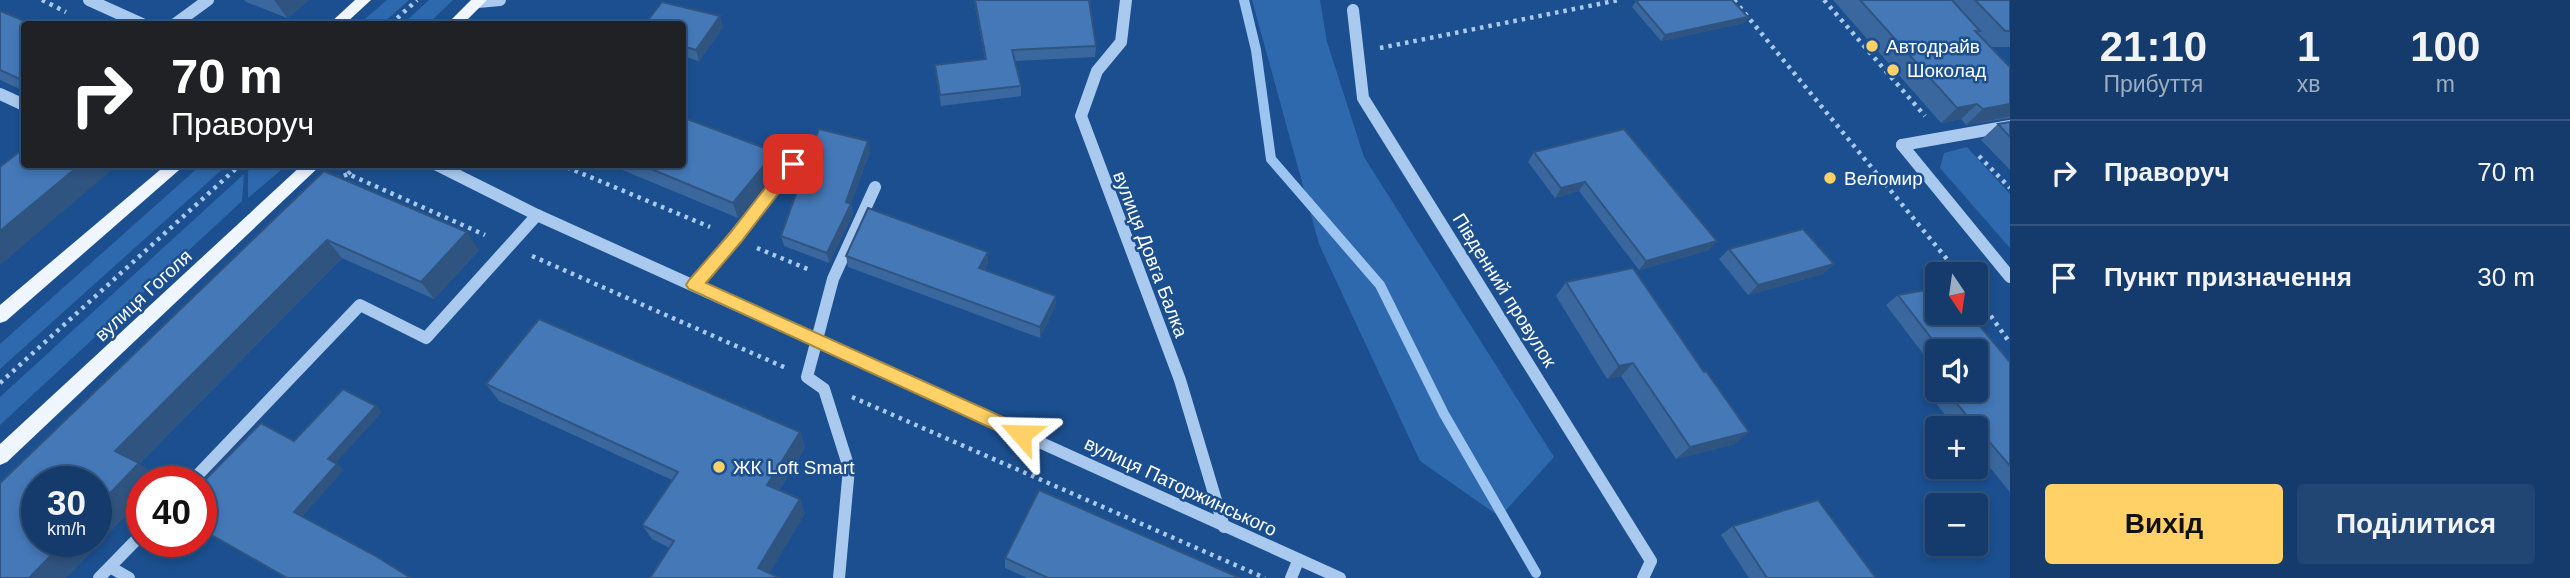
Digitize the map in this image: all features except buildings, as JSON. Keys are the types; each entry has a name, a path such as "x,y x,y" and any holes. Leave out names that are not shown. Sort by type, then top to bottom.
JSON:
{"main road":[{"path":"340,21 364,0"},
{"path":"457,21 479,1"},
{"path":"0,316 173,168"},
{"name":"вулиця Гоголя","path":"0,456 310,168"}],"street":[{"path":"89,0 135,21"},
{"path":"179,21 208,0"},
{"path":"479,1 500,0"},
{"name":"вулиця Довга Балка","path":"1126,0 1121,42 1097,71 1081,116 1180,380 1224,527"},
{"name":"Південний провулок","path":"1353,10 1363,98 1651,561 1643,578"},
{"path":"0,94 21,104"},
{"path":"2010,126 1902,145 2010,277"},
{"path":"694,285 736,238 793,164"},
{"name":"вулиця Паторжинського","path":"443,168 537,215 1340,578"},
{"path":"839,578 849,468 824,389 807,377 834,279 875,187"},
{"path":"206,466 360,305 426,338 537,215"},
{"path":"105,573 126,551"},
{"path":"1291,578 1298,561"},
{"path":"105,573 129,578"}],"path":[{"path":"394,21 417,0"},
{"path":"1358,52 1619,0"},
{"path":"1734,0 1949,262"},
{"path":"1824,0 1932,124 1961,136 2010,188"},
{"path":"0,383 236,168"},
{"path":"348,174 354,168"},
{"path":"569,168 736,238"},
{"path":"772,255 834,279"},
{"path":"1988,312 2010,343"}],"shaded area":[{"path":"387,0 409,0 385,21 362,21"},
{"path":"429,0 453,0 431,21 406,21"},
{"path":"1252,0 1320,0 1327,42 1364,157 1554,457 1500,517 1420,461 1319,244"},
{"path":"1967,147 2010,194 2010,248 1940,168 1944,153"},
{"path":"198,168 224,168 0,369 0,344"},
{"path":"251,168 283,168 248,198 248,171"},
{"path":"244,174 242,201 0,425 0,397"}],"waterway":[{"path":"1244,0 1256,50 1271,159 1380,285 1444,414 1536,573"}],"place":[{"name":"Автодрайв","path":"1872,46"},
{"name":"Шоколад","path":"1893,70"},
{"name":"Веломир","path":"1830,178"},
{"name":"ЖК Loft Smart","path":"719,467"}],"route":[{"path":"793,164 736,238 694,285 1021,434"}]}
